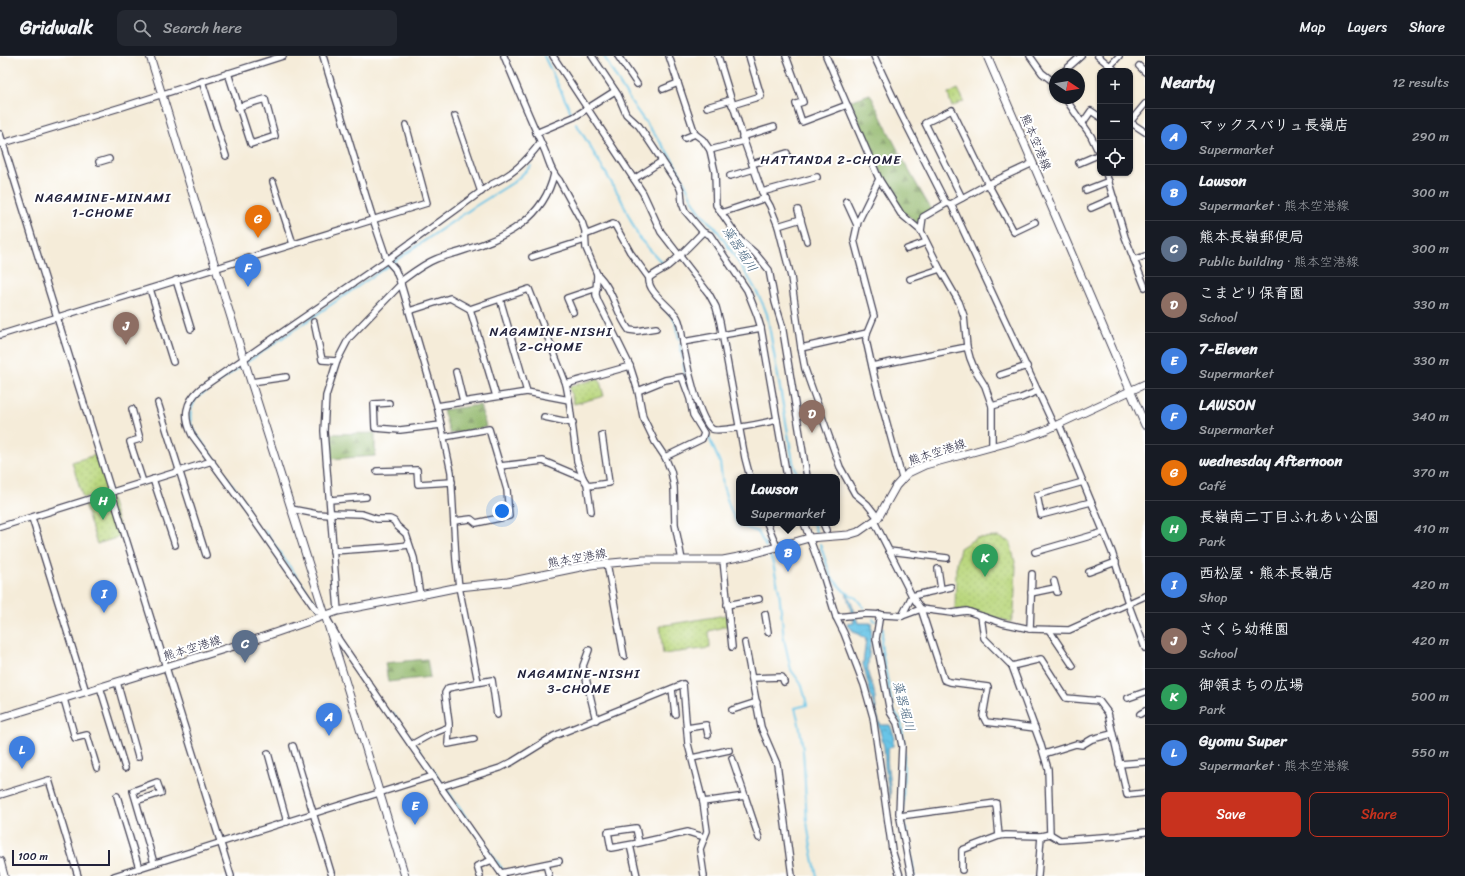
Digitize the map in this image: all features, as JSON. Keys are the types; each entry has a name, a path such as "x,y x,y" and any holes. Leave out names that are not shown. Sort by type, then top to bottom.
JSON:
{"main road":[{"path":"150,56 405,876"},
{"name":"熊本空港線","path":"987,56 1145,424"},
{"path":"1130,390 1145,384"},
{"name":"熊本空港線","path":"0,718 260,638 338,611 459,587 508,582 590,565 644,560 723,560 809,538 848,535 858,532 876,519 896,486 908,473 925,465 1027,437 1057,425 1130,390"},
{"path":"0,861 4,876"}],"street":[{"path":"1,143 122,107 283,56"},
{"path":"323,56 373,219 387,260 395,269 400,283 437,406 451,472 459,587 478,682"},
{"path":"504,56 554,174 582,222 586,248 597,274 605,282 618,311 629,330 640,331 656,328"},
{"path":"553,56 646,197 661,232 709,294 719,314 749,474"},
{"path":"592,56 615,91 626,114 639,126 680,188 683,208 703,232 712,238 747,290 761,328 786,474"},
{"path":"618,56 637,84"},
{"path":"669,56 695,134 710,150 715,172 716,205 740,240 762,261 770,273 775,302 782,325 807,474"},
{"path":"718,56 743,139 762,192 778,226 791,277 805,369 840,467 855,494 867,504 876,519 889,551 912,596 921,609 944,680 988,687 983,716 986,722 1035,728"},
{"path":"707,107 761,96 749,56"},
{"path":"786,56 803,102 796,104 802,122 847,105"},
{"path":"826,56 879,179 900,214 921,231 956,297 963,314 967,347 974,368 988,393 992,406 992,447"},
{"path":"874,56 904,121 945,202 949,204 1038,391 1057,425 1083,482 1116,562 1128,603 1145,648"},
{"path":"1030,56 1042,73 1049,78"},
{"path":"1068,68 1081,56"},
{"path":"1098,56 1112,68"},
{"path":"1110,66 1119,56"},
{"path":"1139,66 1145,72"},
{"path":"228,73 238,107 250,144 275,136 265,99 238,107"},
{"path":"202,81 226,156"},
{"path":"664,89 678,83"},
{"path":"536,133 574,118 615,91"},
{"path":"1069,104 1091,136 1097,149"},
{"path":"1133,118 1145,104"},
{"path":"962,198 925,123 952,110 988,184 1014,232 1036,222"},
{"path":"1082,124 1091,111 1097,115"},
{"path":"455,116 482,192"},
{"path":"1133,122 1145,132"},
{"path":"0,335 427,203 406,125"},
{"path":"710,150 774,127"},
{"path":"0,134 1,143 57,318 230,876"},
{"path":"685,138 695,134"},
{"path":"540,143 528,160 506,177 490,185 387,260 200,389 192,396 187,409 186,417 192,435 212,461 316,610 325,615 339,640 410,745 502,875 559,862"},
{"path":"730,176 788,153"},
{"path":"1079,163 1097,156"},
{"path":"98,162 110,159"},
{"path":"634,179 662,161"},
{"path":"921,231 923,216 1033,163"},
{"path":"338,611 324,431 324,407 326,396 337,361 349,338 400,283 435,259 491,241 518,227 538,208 552,184 554,174"},
{"path":"1107,176 1125,237 1145,287"},
{"path":"762,192 818,177"},
{"path":"879,179 857,225 854,236 855,246 874,316 867,332 866,340 902,478"},
{"path":"1086,190 1108,181"},
{"path":"273,182 293,244"},
{"path":"721,212 766,198"},
{"path":"1091,208 1114,198"},
{"path":"846,201 857,225"},
{"path":"798,210 807,240"},
{"path":"778,226 801,219"},
{"path":"532,257 585,238 613,224 615,225 634,258 649,278 649,284 677,318 689,373 701,411 708,425 713,430 740,427 777,420"},
{"path":"649,278 679,256 703,232"},
{"path":"907,249 926,242"},
{"path":"1134,260 1145,256"},
{"path":"910,279 940,269"},
{"path":"597,274 596,295 598,301 630,366 638,391 643,417 671,471 674,486 675,524 682,560"},
{"path":"176,280 191,329"},
{"path":"150,288 173,362"},
{"path":"573,312 567,298 597,288"},
{"path":"470,309 530,289 566,384 573,423 577,461 583,478 588,486 590,511"},
{"path":"409,311 450,298 470,309 496,396"},
{"path":"500,299 527,392"},
{"path":"314,322 322,360 337,361"},
{"path":"683,342 761,328"},
{"path":"801,348 867,332"},
{"path":"872,366 967,347"},
{"path":"566,384 630,366"},
{"path":"1000,375 1027,366"},
{"path":"456,372 463,401"},
{"path":"251,382 286,377"},
{"path":"638,391 665,380 682,377 690,399 693,415 704,433 702,439 665,458"},
{"path":"992,406 1021,398 1038,391"},
{"path":"437,406 527,392 569,400"},
{"path":"389,402 374,404 375,428 400,430 441,425"},
{"path":"158,403 206,555"},
{"path":"132,409 140,439 130,442 143,482"},
{"path":"544,417 573,423"},
{"path":"444,437 489,429 507,490 509,516 476,523 471,519 454,521"},
{"path":"588,486 609,483 602,435"},
{"path":"0,527 212,461"},
{"path":"500,466 543,461 583,478"},
{"path":"377,471 417,470 418,484 452,482"},
{"path":"153,479 175,545"},
{"path":"1083,482 1037,495 1041,514 1091,502"},
{"path":"330,500 366,497"},
{"path":"291,509 317,514 358,513 377,519 390,519 394,521 406,534 414,558 420,595"},
{"path":"32,518 86,692"},
{"path":"768,526 774,548"},
{"path":"805,526 824,578 836,617 844,633 864,685 873,717 892,850 900,876"},
{"path":"824,526 826,530"},
{"path":"1035,552 1104,532"},
{"path":"334,551 409,545"},
{"path":"889,551 947,558"},
{"path":"723,560 732,647"},
{"path":"1089,572 1116,562"},
{"path":"607,563 624,656"},
{"path":"938,569 941,589"},
{"path":"1030,629 1032,574"},
{"path":"1031,594 1056,590 1054,581"},
{"path":"902,616 912,596 951,587"},
{"path":"836,617 866,614 902,616 921,609 952,613 967,612 1030,629 1069,630 1145,596"},
{"path":"727,605 760,599"},
{"path":"765,614 768,632"},
{"path":"880,614 876,639 890,712 897,723 902,746 900,816 911,876"},
{"path":"981,616 984,638 1012,666 1044,754 1048,769 1050,834"},
{"path":"1049,630 1073,666"},
{"path":"745,643 761,727 777,764 792,876"},
{"path":"589,650 583,666 596,720"},
{"path":"1012,666 1041,659 1066,698 1099,701 1108,713 1127,795 1145,793"},
{"path":"752,678 782,677 784,682"},
{"path":"474,739 448,744 449,723 445,693 446,690 448,688 492,680 497,715"},
{"path":"116,682 138,757"},
{"path":"440,787 500,768 554,736 683,684 688,744 703,802 707,831 700,849 704,876"},
{"path":"100,687 125,768"},
{"path":"672,689 675,714"},
{"path":"1128,698 1145,692"},
{"path":"64,699 75,738 87,735 97,768"},
{"path":"732,710 757,702"},
{"path":"687,728 706,726 708,735"},
{"path":"410,745 449,727"},
{"path":"1044,754 1076,744 1082,745 1092,739 1112,734"},
{"path":"293,746 332,876"},
{"path":"692,758 729,750"},
{"path":"268,753 287,822"},
{"path":"732,758 759,838"},
{"path":"1119,764 1145,762"},
{"path":"117,876 154,863 433,776"},
{"path":"0,795 49,780 78,876"},
{"path":"136,801 161,793 157,782 132,791 154,863"},
{"path":"117,796 139,868"},
{"path":"703,802 745,796"},
{"path":"900,816 996,803 999,836"},
{"path":"639,844 636,828 608,832 611,848 639,844 664,839 688,832 704,837"},
{"path":"962,870 962,850 999,836 1041,836 1050,834 1060,840 1117,836 1145,832"},
{"path":"1038,876 1041,836"},
{"path":"630,845 637,876"},
{"path":"480,876 477,866 492,860"},
{"path":"546,864 549,876"}],"green space":[{"path":"958,89 964,101 952,107 948,94"},
{"path":"870,94 913,179 931,209 921,215 918,224 901,210 887,187 850,101"},
{"path":"599,378 604,396 574,404 569,387"},
{"path":"480,405 486,427 450,434 443,410"},
{"path":"375,433 375,456 330,459 328,434"},
{"path":"95,455 108,490 83,498 72,462"},
{"path":"110,496 122,536 97,544 84,503"},
{"path":"999,537 1010,542 1016,566 1014,613 1011,622 969,610 955,610 956,568 960,548 976,538"},
{"path":"726,615 727,626 709,631 710,648 663,654 660,626"},
{"path":"427,659 430,677 388,682 385,663"}],"water":[{"path":"846,592 848,593 858,623 871,623 868,660 869,678 873,689 879,721 881,725 890,725 894,735 893,746 888,748 887,754 890,799 884,747 863,664 866,639 854,632 847,624 854,623"}],"waterway":[{"path":"544,56 571,112"},
{"name":"藻器堀川","path":"604,56 630,100 670,156 701,213 715,227 744,270 762,303 767,314 793,462 797,474"},
{"path":"576,123 620,197 639,238 664,265 663,267"},
{"path":"247,362 474,207 514,182 531,166"},
{"path":"645,277 647,284"},
{"path":"660,302 675,320 679,339"},
{"path":"680,344 686,379 720,463 723,486 730,509 736,521"},
{"path":"243,365 196,398 191,409 190,417 192,428 248,507"},
{"path":"741,526 758,532 766,547"},
{"name":"藻器堀川","path":"814,526 816,532"},
{"path":"264,530 320,610"},
{"name":"藻器堀川","path":"820,544 831,577 844,591 856,598 864,608"},
{"path":"768,551 773,563 779,591 784,639 791,670 802,685 807,705 795,708 799,722 803,750 808,828 817,876"},
{"name":"藻器堀川","path":"883,628 881,642 882,651 893,710 901,721 904,746"},
{"path":"393,713 507,876"},
{"name":"藻器堀川","path":"903,813 904,751"},
{"name":"藻器堀川","path":"904,818 914,876"}],"place":[{"name":"wednesday Afternoon","path":"258,238"},
{"name":"LAWSON","path":"248,287"},
{"name":"さくら幼稚園","path":"126,345"},
{"name":"こまどり保育園","path":"812,433"},
{"name":"長嶺南二丁目ふれあい公園","path":"103,520"},
{"name":"Lawson","path":"788,572"},
{"name":"御領まちの広場","path":"985,577"},
{"name":"西松屋・熊本長嶺店","path":"104,613"},
{"name":"熊本長嶺郵便局","path":"245,663"},
{"name":"マックスバリュ長嶺店","path":"329,736"},
{"name":"Gyomu Super","path":"22,769"},
{"name":"7-Eleven","path":"415,825"}],"district":[{"name":"HATTANDA 2-CHOME","path":"831,159"},
{"name":"NAGAMINE-MINAMI 1-CHOME","path":"103,204"},
{"name":"NAGAMINE-NISHI 2-CHOME","path":"551,338"},
{"name":"NAGAMINE-NISHI 3-CHOME","path":"579,680"}]}
